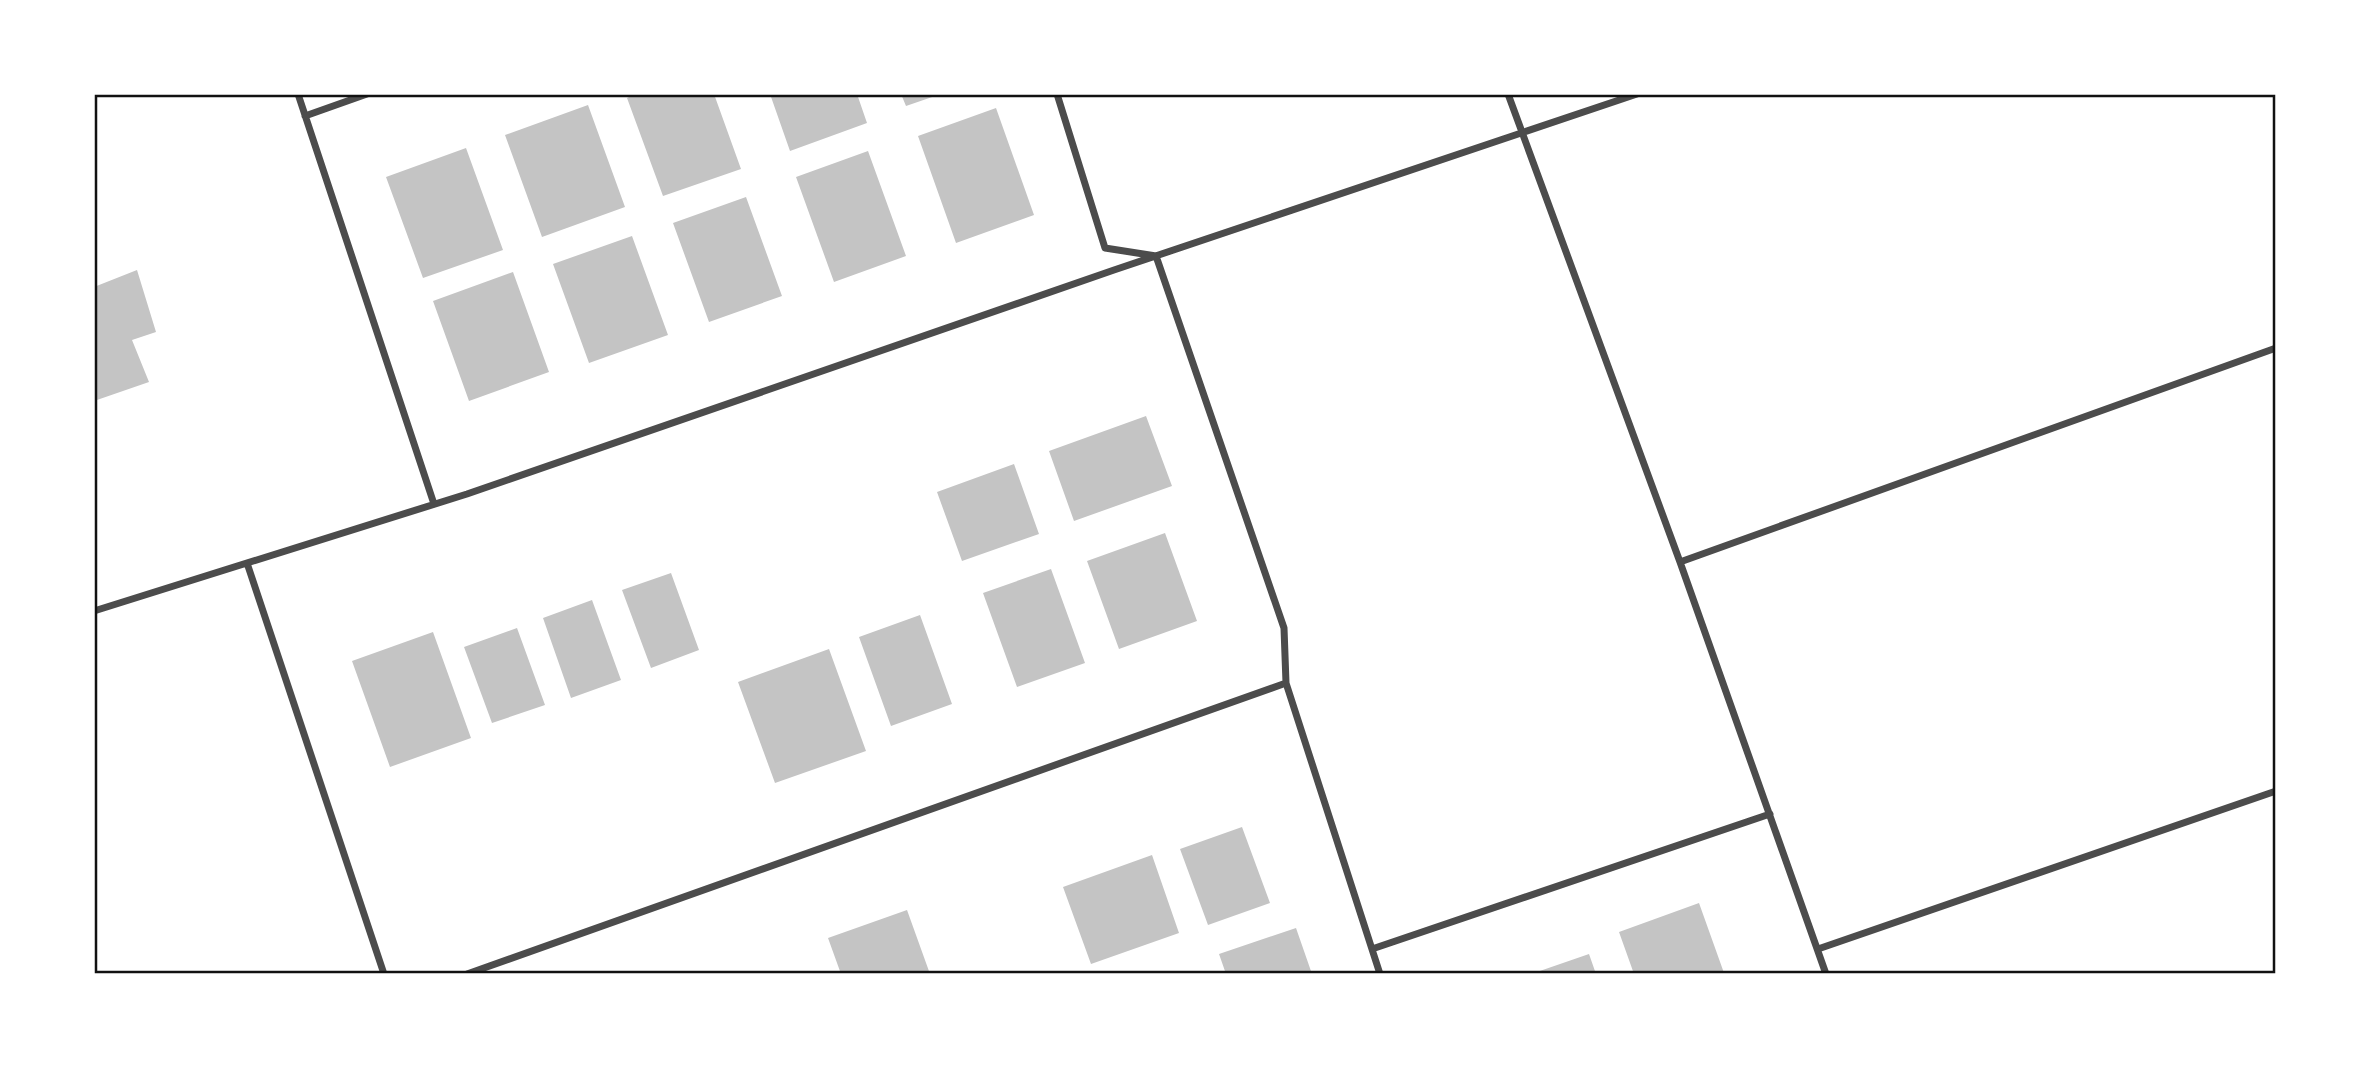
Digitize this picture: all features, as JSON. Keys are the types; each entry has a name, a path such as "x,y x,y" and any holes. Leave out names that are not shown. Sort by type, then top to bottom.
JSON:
{"street":[{"path":"299,94 434,504"},
{"path":"305,116 367,94"},
{"path":"1056,94 1105,248 1156,256"},
{"path":"1508,94 1680,562 1826,974"},
{"path":"94,611 434,504 1637,94"},
{"path":"1156,256 1284,628 1286,682 1380,974"},
{"path":"1680,562 2276,348"},
{"path":"247,563 384,974"},
{"path":"467,974 1286,682"},
{"path":"1818,949 2276,791"},
{"path":"1372,949 1770,814"}],"building":[{"path":"635,94 714,94 741,169 663,196 627,98"},
{"path":"770,94 857,94 867,123 790,151"},
{"path":"901,94 938,94 938,95 906,106"},
{"path":"588,105 625,207 542,237 505,135"},
{"path":"996,108 1034,215 956,243 918,136"},
{"path":"466,148 503,250 423,278 386,177"},
{"path":"868,151 906,256 834,282 796,177"},
{"path":"746,197 782,296 709,322 673,223"},
{"path":"632,236 668,335 589,363 553,264"},
{"path":"137,270 156,332 132,340 149,382 94,401 94,287"},
{"path":"513,272 549,372 469,401 433,301"},
{"path":"1146,416 1172,486 1074,521 1049,451"},
{"path":"1014,464 1039,534 962,561 937,492"},
{"path":"1165,533 1197,621 1119,649 1087,561"},
{"path":"1051,569 1085,663 1017,687 983,593"},
{"path":"671,573 699,650 651,668 622,590"},
{"path":"592,600 621,680 571,698 543,618"},
{"path":"920,615 952,704 891,726 859,637"},
{"path":"517,628 545,705 492,723 464,647"},
{"path":"433,632 471,738 390,767 352,661"},
{"path":"829,649 866,751 775,783 738,682"},
{"path":"1242,827 1270,903 1208,925 1180,849"},
{"path":"1152,855 1179,933 1091,964 1063,887"},
{"path":"1699,903 1724,973 1634,974 1619,932"},
{"path":"907,910 930,974 841,974 828,938"},
{"path":"1296,928 1312,974 1226,974 1219,954"},
{"path":"1589,954 1596,974 1534,974 1534,973"}]}
